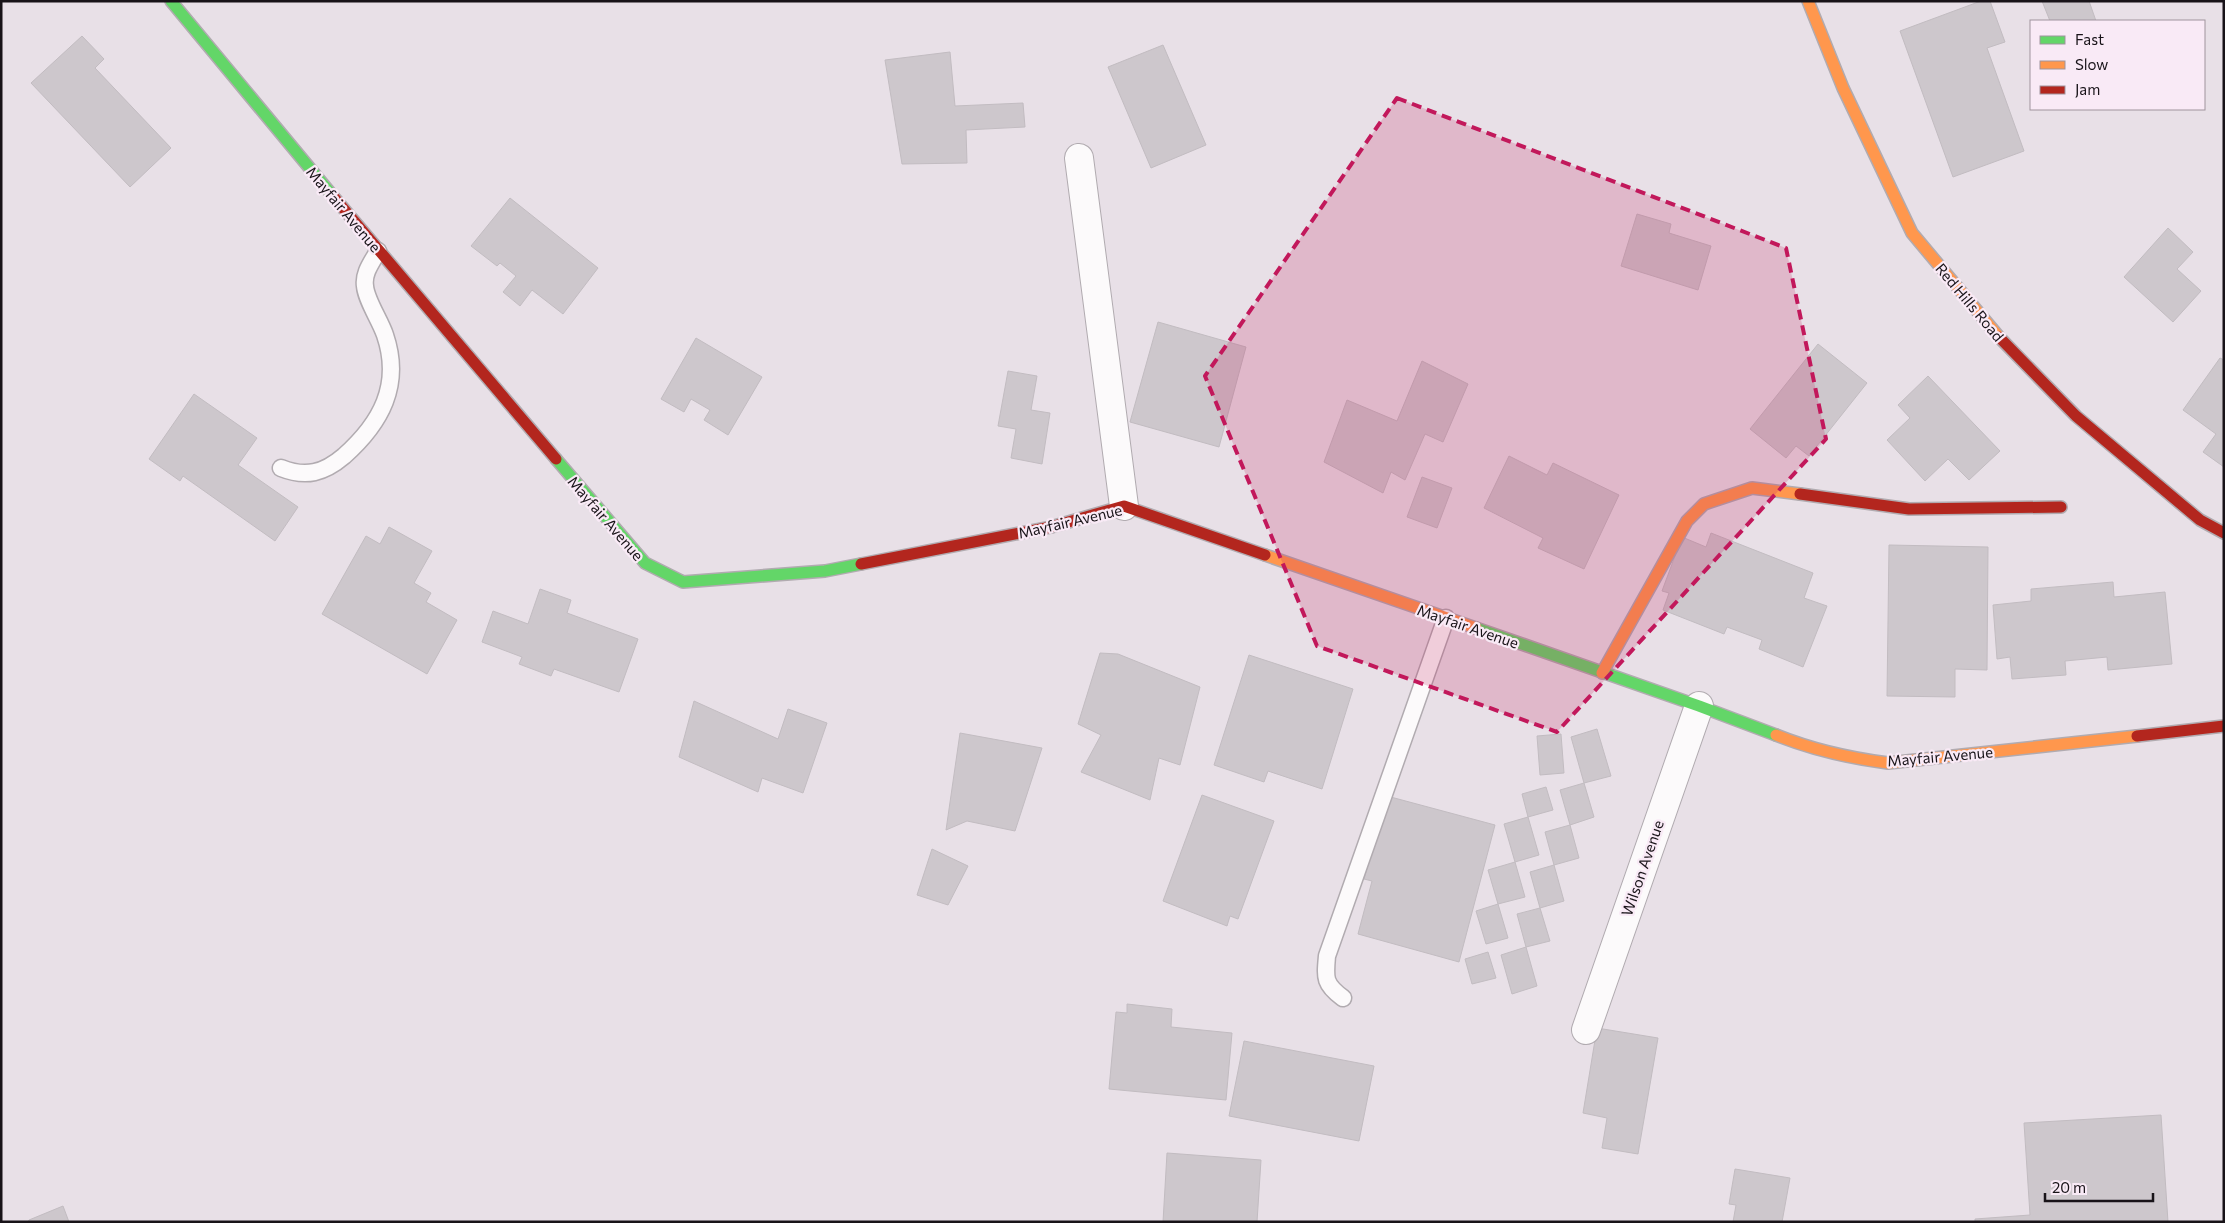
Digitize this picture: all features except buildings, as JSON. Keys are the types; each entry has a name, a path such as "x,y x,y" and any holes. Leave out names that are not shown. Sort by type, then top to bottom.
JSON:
{"street":[{"name":"Mayfair Avenue","path":"171,1 378,251 645,563 683,582 825,570 1051,527 1124,506 1699,706 1812,749 1848,758 1888,763 2223,727"},
{"name":"Red Hills Road","path":"1808,1 1843,88 1912,233 1989,328 2076,416 2200,520 2224,533"},
{"path":"1079,158 1124,506"},
{"path":"1602,673 1686,521 1704,504 1752,488 1910,509 2061,508"},
{"name":"Wilson Avenue","path":"1586,1030 1699,706"}],"lane":[{"path":"281,468 294,473 307,474 323,471 334,464 357,444 372,426 386,401 390,382 386,337 365,286 366,273 378,251"},
{"path":"1343,998 1330,989 1325,977 1327,956 1446,618"}],"highlighted area":[{"path":"1397,98 1786,248 1826,439 1557,732 1317,646 1205,376"}],"traffic: fast":[{"path":"171,1 332,195"},
{"path":"556,459 645,563 683,582 825,571 861,564"},
{"path":"1476,628 1776,735"}],"traffic: slow":[{"path":"1808,1 1843,88 1912,233 1999,337"},
{"path":"1602,673 1687,521 1704,504 1752,488 1800,494"},
{"path":"1265,555 1476,628"},
{"path":"1776,735 1831,753 1888,763 2137,736"}],"traffic: jam":[{"path":"332,195 556,459"},
{"path":"1999,337 2076,416 2200,520 2224,533"},
{"path":"1800,494 1909,509 2061,507"},
{"path":"861,564 1051,527 1124,506 1265,555"},
{"path":"2137,736 2224,726"}]}
